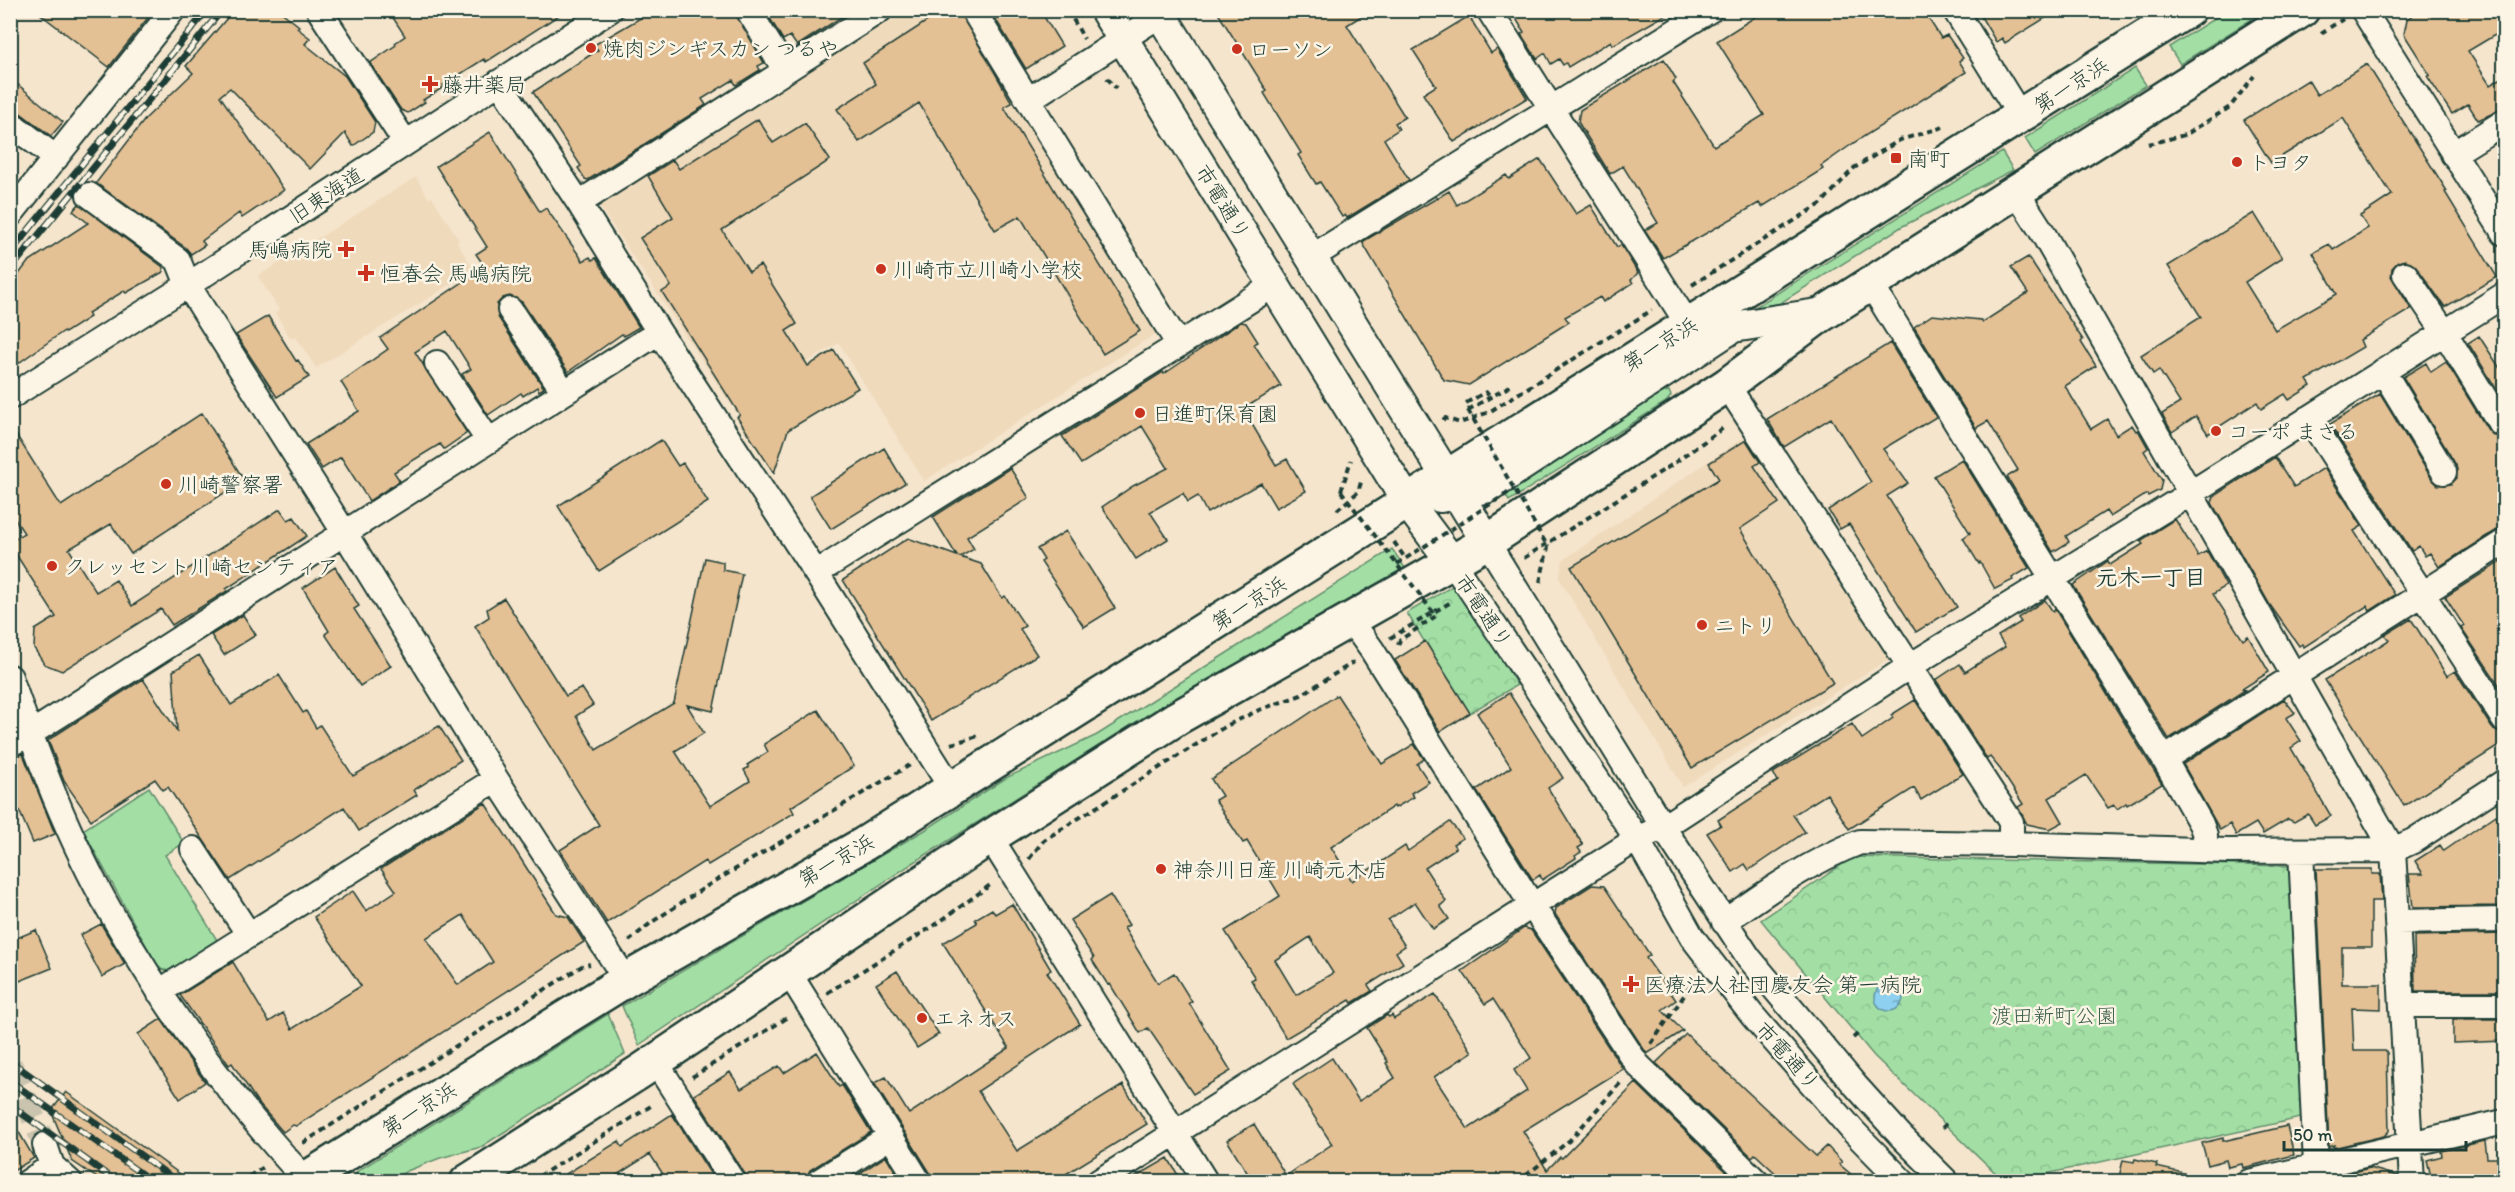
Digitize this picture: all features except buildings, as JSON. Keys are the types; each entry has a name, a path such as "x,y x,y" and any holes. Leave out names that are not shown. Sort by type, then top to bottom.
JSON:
{"highway":[{"name":"第一京浜","path":"303,1180 339,1171 626,980 864,844 1408,503 1452,485 1689,326 2188,10"},
{"path":"467,1182 789,973 990,837 1177,718 1351,621 1408,572 1452,562 1487,542 1727,385 1870,283 2302,10"}],"main road":[{"name":"市電通り","path":"1105,10 1408,503 1452,562"},
{"name":"市電通り","path":"1162,12 1310,258 1487,542"},
{"path":"1452,485 1489,487 1733,327 1824,314"}],"street":[{"path":"10,215 173,10"},
{"path":"319,10 405,142"},
{"name":"旧東海道","path":"10,397 188,285 610,10"},
{"path":"748,10 785,70"},
{"path":"579,203 880,10"},
{"path":"973,10 1179,345"},
{"path":"1489,10 1689,326"},
{"path":"1310,258 1710,10"},
{"path":"1955,10 2021,117"},
{"path":"2363,10 2505,233"},
{"path":"1028,100 1124,40 1162,12"},
{"path":"499,82 579,203 659,333 816,573 952,789"},
{"path":"2453,154 2505,122"},
{"path":"10,123 56,158"},
{"path":"2016,191 2191,493 2293,677 2393,850 2412,1182"},
{"path":"89,195 178,260 188,285 496,779 626,980"},
{"path":"2405,274 2445,333 2500,423"},
{"path":"1870,283 2164,759 2201,824 2205,835 2205,850"},
{"path":"816,573 1274,285"},
{"path":"1098,1182 1637,840 1663,827 1910,666 2191,493 2505,295"},
{"path":"510,310 564,392"},
{"path":"20,739 659,333"},
{"path":"437,363 488,440"},
{"path":"2383,371 2444,472"},
{"path":"1727,385 2011,822 2011,844"},
{"path":"2308,418 2505,720"},
{"name":"市電通り","path":"1487,542 1724,922 1788,1007 1855,1085 1947,1182"},
{"path":"2164,759 2505,542"},
{"name":"市電通り","path":"1452,562 1637,840 1692,937 1752,1015 1854,1132 1903,1182"},
{"path":"1351,621 1372,650 1533,907 1637,1064 1757,1182"},
{"path":"10,677 20,739 105,901 159,992 202,1054 238,1102 303,1180"},
{"path":"159,992 496,779"},
{"path":"1724,922 1765,893 1840,850 1860,842 2301,852 2393,850 2413,841 2505,782"},
{"path":"990,837 1206,1182"},
{"path":"193,849 249,935"},
{"path":"2301,852 2316,1165"},
{"path":"2397,922 2505,920"},
{"path":"789,973 919,1182"},
{"path":"2402,1005 2505,1005"},
{"path":"655,1061 733,1182"},
{"path":"2260,1180 2505,1122"},
{"path":"818,1182 891,1136"},
{"path":"28,1182 48,1155 70,1182"}],"path":[{"path":"1068,10 1082,33 1087,48"},
{"path":"1445,418 1460,423 1489,412 1821,204 1854,168 1900,140 1946,126 1954,121"},
{"path":"1510,386 1468,410 1548,547 1538,592"},
{"path":"1466,403 1486,392 1490,397"},
{"path":"1535,551 1670,466 1728,424"},
{"path":"1027,862 1044,840 1226,726 1259,710 1301,695 1441,608 1341,491 1353,451"},
{"path":"1408,572 1514,489"},
{"path":"1329,515 1359,492 1436,616 1400,640 1398,645"},
{"path":"948,745 975,738 985,731"},
{"path":"624,945 652,922 707,886 887,776 913,763"},
{"path":"687,1080 938,923 1001,879"},
{"path":"296,1147 582,966 595,963"},
{"path":"1518,1182 1570,1140 1637,1064 1698,975"},
{"path":"1852,1038 1861,1031"},
{"path":"530,1182 656,1102"},
{"path":"1942,1128 1950,1121"},
{"path":"240,1182 267,1165"}],"shaded area":[{"name":"川崎市立川崎小学校","path":"893,11 961,11 1160,331 924,481 839,343 732,406 600,207 601,196"},
{"name":"恒春会 馬嶋病院","path":"416,177 429,199 432,197 459,240 457,242 474,270 316,368 296,337 291,339 275,313 279,310 258,276"},
{"name":"ニトリ","path":"1743,438 1889,659 1683,787 1559,578 1563,560"}],"green space":[{"path":"2226,11 2265,11 2180,64 2169,47"},
{"path":"2135,68 2146,85 2035,155 2025,138"},
{"path":"2002,152 2013,170 1901,227 1512,472 1510,461"},
{"path":"1669,391 1671,396 1666,402 1509,501 1503,491 1661,393"},
{"path":"1392,549 1405,568 1157,709 913,863 639,1045 622,1006 925,830 1006,778 1097,735"},
{"path":"1456,584 1517,685 1468,714 1407,613"},
{"path":"149,787 184,843 165,855 217,940 170,971 159,969 83,830"},
{"name":"渡田新町公園","path":"1853,857 2289,866 2295,891 2305,1117 2014,1181 2004,1181 1874,1056 1761,920"},
{"path":"608,1014 625,1054 481,1147 440,1158 389,1181 358,1181 356,1173 359,1170"}],"water":[{"path":"1889,983 1899,987 1903,997 1899,1007 1889,1011 1879,1007 1875,997 1879,987"}],"tunnel":[{"path":"10,1064 45,1145"}],"railway":[{"path":"10,253 207,10"},
{"path":"10,270 222,10"},
{"path":"10,1061 178,1182"},
{"path":"10,1081 153,1182"},
{"path":"10,1105 117,1182"}],"place":[{"name":"焼肉ジンギスカン つるや","path":"591,48"},
{"name":"ローソン","path":"1237,49"},
{"name":"藤井薬局","path":"430,84"},
{"name":"南町","path":"1896,158"},
{"name":"トヨタ","path":"2237,162"},
{"name":"馬嶋病院","path":"346,249"},
{"name":"川崎市立川崎小学校","path":"881,269"},
{"name":"恒春会 馬嶋病院","path":"366,273"},
{"name":"日進町保育園","path":"1140,413"},
{"name":"コーポ まさる","path":"2216,431"},
{"name":"川崎警察署","path":"166,484"},
{"name":"クレッセント川崎センティア","path":"52,566"},
{"name":"ニトリ","path":"1702,625"},
{"name":"神奈川日産 川崎元木店","path":"1161,869"},
{"name":"医療法人社団慶友会 第一病院","path":"1631,984"},
{"name":"エネオス","path":"922,1018"}],"district":[{"name":"元木一丁目","path":"2151,577"}]}
